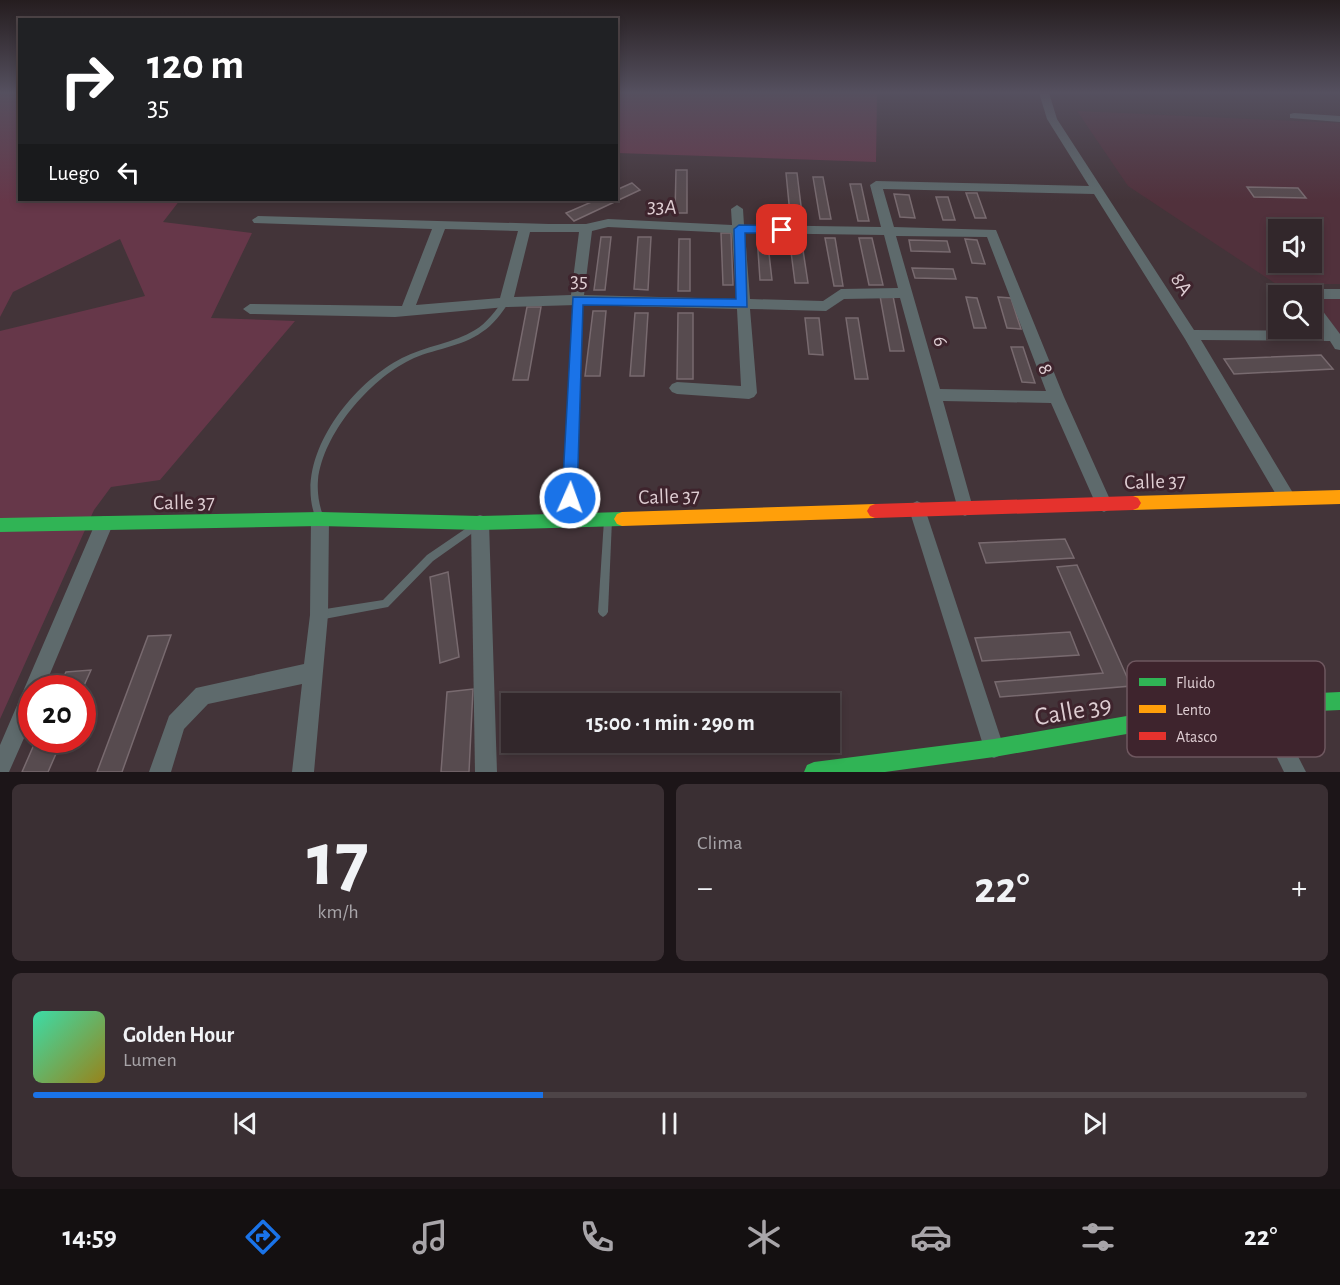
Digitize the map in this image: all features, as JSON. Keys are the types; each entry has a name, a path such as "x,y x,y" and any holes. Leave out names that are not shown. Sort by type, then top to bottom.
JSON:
{"street":[{"name":"8A","path":"1058,129 1190,335 1287,498"},
{"name":"6","path":"964,508 876,185 1097,190"},
{"path":"677,388 750,393 736,209"},
{"name":"33A","path":"258,220 586,228 608,222 739,229 992,233"},
{"path":"407,311 440,225"},
{"path":"506,302 525,227"},
{"path":"577,300 586,228"},
{"name":"8","path":"992,233 1056,397 1104,504"},
{"name":"35","path":"250,309 407,311 506,302 577,300 826,306 841,294 904,292"},
{"path":"1322,296 1340,294"},
{"path":"1322,320 1337,340"},
{"path":"1190,335 1337,340"},
{"path":"933,395 1056,397"},
{"name":"Calle 37","path":"0,525 320,519 480,522 1340,496"},
{"path":"917,509 994,748"},
{"path":"303,772 311,672 319,615 320,519"},
{"path":"480,522 486,772"},
{"path":"40,675 104,524"},
{"path":"160,772 176,723 203,695 311,672"},
{"name":"Calle 39","path":"1325,702 1340,701"},
{"name":"Calle 39","path":"814,772 994,748 1127,725"},
{"path":"0,769 18,727"},
{"path":"1287,757 1295,772"}],"lane":[{"path":"569,520 577,300"},
{"path":"320,519 314,495 316,470 336,424 354,398 368,383 407,359 474,336 490,323 506,302"},
{"path":"603,612 608,519"},
{"path":"319,615 385,604 430,558 480,522"}],"shaded area":[{"path":"0,129 18,129 18,201 179,201 163,222 252,233 211,318 295,321 160,480 111,487 94,510 0,719 0,331 145,296 120,239 13,292 0,317"},
{"path":"618,129 876,129 876,162 618,153"},
{"path":"1089,129 1340,129 1340,284 1276,284 1128,186"},
{"path":"1340,295 1340,335 1322,311 1322,296"}],"building":[{"path":"676,170 687,170 687,213 675,213"},
{"path":"786,173 797,173 802,214 790,214"},
{"path":"813,177 823,177 831,219 820,219"},
{"path":"632,183 640,190 618,200 618,189"},
{"path":"850,184 861,184 869,221 858,221"},
{"path":"1247,187 1298,188 1306,198 1254,197"},
{"path":"966,193 977,193 986,218 975,218"},
{"path":"894,194 909,195 915,218 900,217"},
{"path":"936,197 948,197 955,220 943,220"},
{"path":"594,201 617,201 574,221 566,213"},
{"path":"721,233 731,233 733,285 723,285"},
{"path":"757,236 767,236 772,280 760,280"},
{"path":"789,236 801,237 808,283 795,283"},
{"path":"601,237 611,237 605,290 594,290"},
{"path":"638,237 651,237 648,290 634,289"},
{"path":"825,238 835,238 843,286 834,286"},
{"path":"859,238 872,238 883,285 869,285"},
{"path":"679,239 690,239 690,291 678,291"},
{"path":"965,239 977,240 985,264 972,263"},
{"path":"909,240 947,241 950,252 911,251"},
{"path":"912,268 953,269 956,279 915,278"},
{"path":"880,296 893,296 904,351 890,351"},
{"path":"966,297 977,298 986,328 974,328"},
{"path":"998,297 1011,298 1021,329 1007,328"},
{"path":"527,307 541,307 528,380 513,380"},
{"path":"593,311 606,311 600,376 585,376"},
{"path":"635,313 648,313 644,376 630,376"},
{"path":"678,313 693,313 693,379 677,379"},
{"path":"805,318 819,318 823,355 809,354"},
{"path":"846,318 858,318 868,379 855,379"},
{"path":"1011,347 1023,347 1035,383 1022,382"},
{"path":"1321,355 1333,369 1234,374 1224,359"},
{"path":"1065,539 1074,558 986,563 979,543"},
{"path":"1077,565 1127,677 1127,686 1000,697 995,682 1103,673 1057,567"},
{"path":"448,572 459,657 440,663 430,577"},
{"path":"1070,632 1079,655 982,661 975,638"},
{"path":"171,635 122,772 97,772 148,636"},
{"path":"91,670 89,675 64,675 66,672"},
{"path":"473,689 469,772 441,772 447,692"},
{"path":"30,753 56,753 48,772 22,772"}],"traffic: fast":[{"path":"0,525 320,519 480,523 622,519"},
{"path":"1325,702 1340,701"},
{"path":"814,772 994,748 1127,725"}],"traffic: slow":[{"path":"1133,503 1340,497"},
{"path":"622,519 875,511"}],"traffic: jam":[{"path":"875,511 1133,503"}],"route":[{"path":"570,498 577,300 743,304 739,229 782,230"}]}
